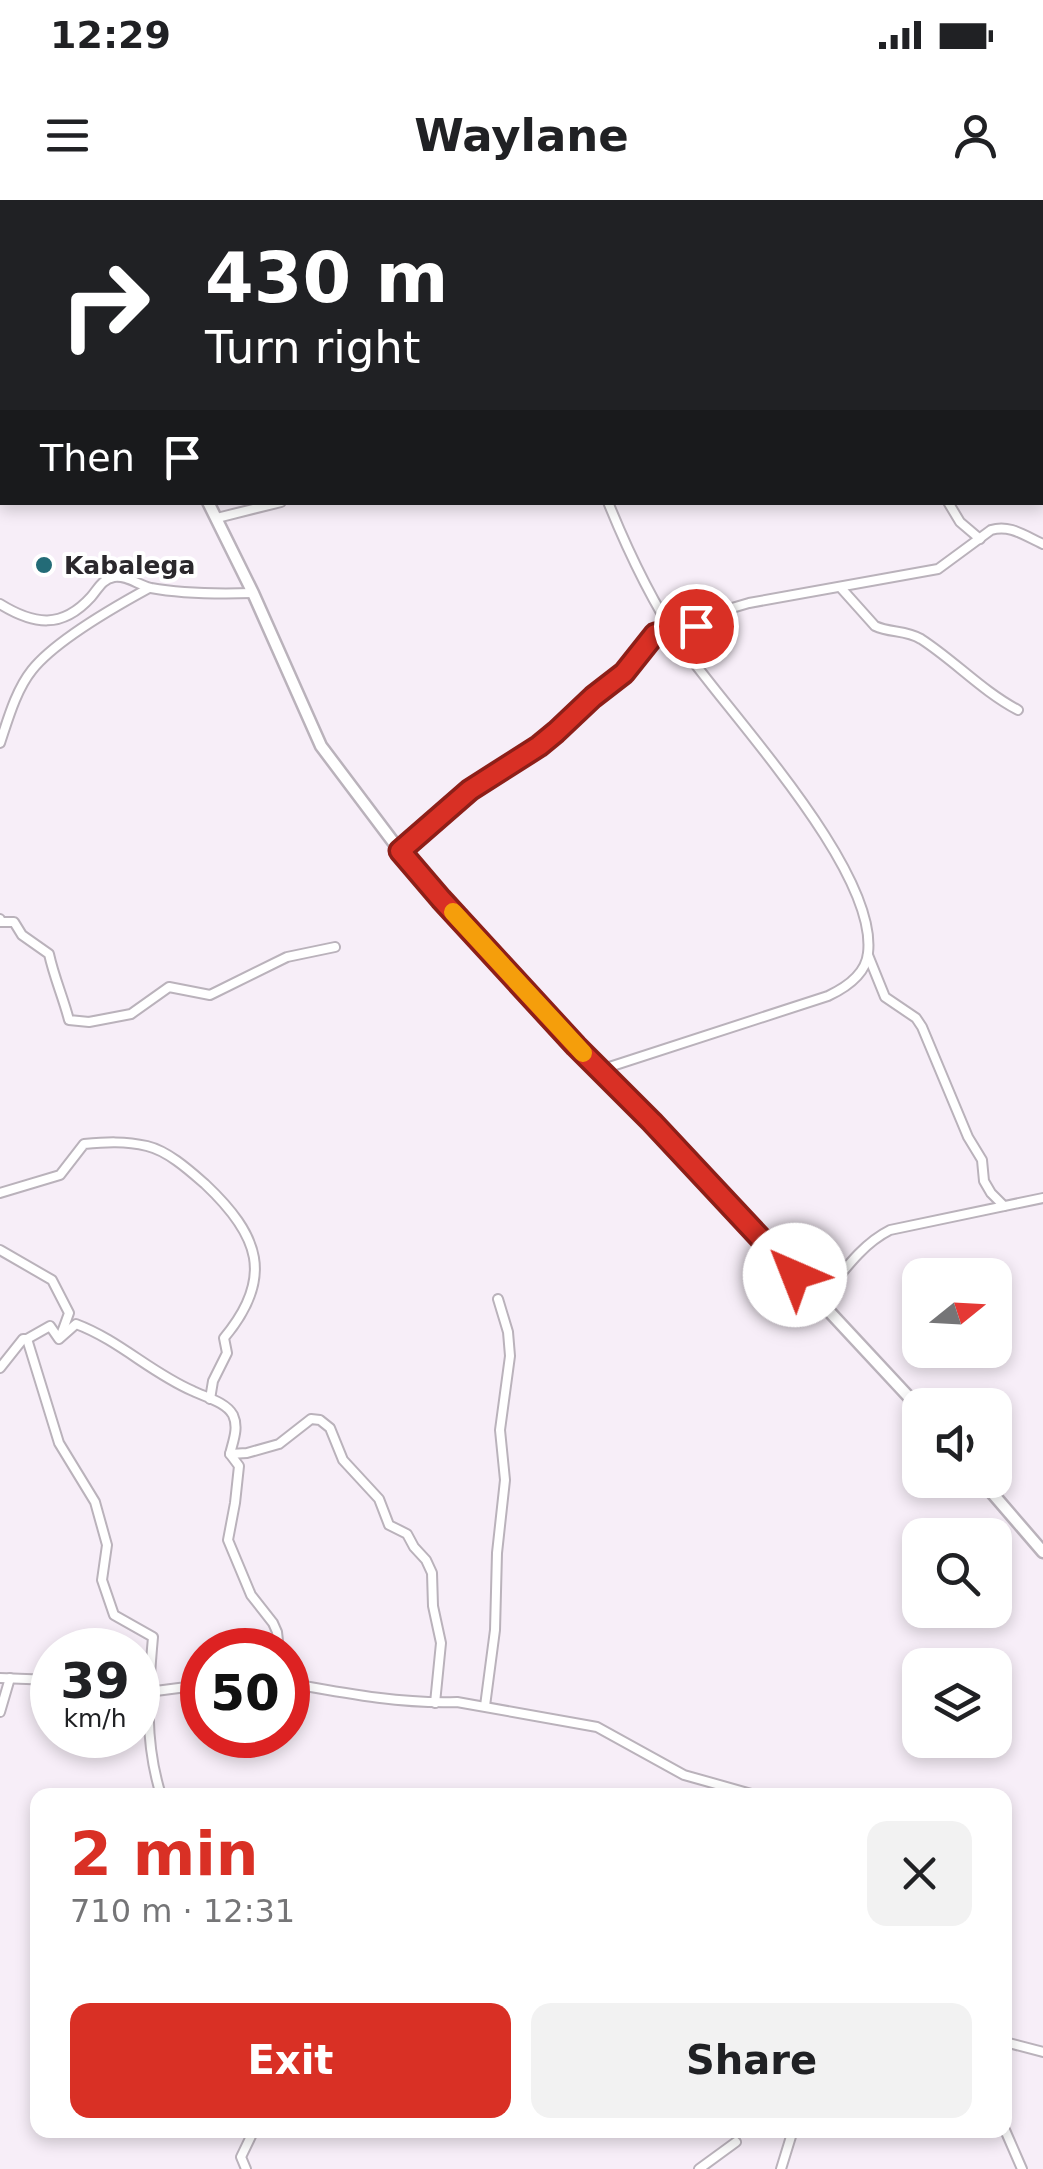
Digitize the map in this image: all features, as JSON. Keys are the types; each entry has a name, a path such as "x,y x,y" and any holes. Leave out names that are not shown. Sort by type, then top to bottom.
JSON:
{"main road":[{"path":"210,505 321,746 400,851 600,1070 902,1389"},
{"path":"996,1498 1043,1552"}],"street":[{"path":"217,518 269,505"},
{"path":"609,505 626,545 674,631 825,834 858,901 867,932 868,954 886,996 922,1027 970,1142 982,1160 988,1188 1004,1206"},
{"path":"950,505 960,522 980,539"},
{"path":"400,851 470,790 556,732 624,673 655,634 696,626 749,603 938,569 990,530 1009,528 1043,544"},
{"path":"1,606 27,618 51,622 84,604 106,579 122,577 149,588 253,593"},
{"path":"0,743 34,667 110,609 149,588"},
{"path":"841,588 875,626 918,637 987,692 1018,710"},
{"path":"0,918 1,922 14,922 22,935 49,954 69,1020 88,1022 130,1014 169,988 210,995 286,957 336,947"},
{"path":"600,1070 828,996 856,977 868,954"},
{"path":"0,1193 60,1175 84,1144 116,1141 151,1146 186,1168 226,1204 248,1234 256,1264 250,1299 240,1320 224,1338 227,1353 213,1381 210,1398"},
{"path":"820,1300 864,1247 890,1230 1043,1198"},
{"path":"0,1250 52,1280 69,1312 59,1340"},
{"path":"485,1706 495,1630 497,1552 505,1480 500,1430 510,1356 498,1299"},
{"path":"59,1340 76,1324 96,1332 174,1382 223,1405 234,1418 236,1431 230,1454 238,1466 228,1540 251,1595 275,1628"},
{"path":"0,1368 24,1339 50,1326 59,1340"},
{"path":"27,1340 59,1443 95,1502 107,1545 102,1580 114,1615 136,1628"},
{"path":"230,1454 247,1454 279,1444 311,1419 330,1428 343,1460 379,1499 390,1525 407,1534 430,1566 441,1643 435,1702"},
{"path":"0,1712 5,1678 30,1679"},
{"path":"310,1687 377,1698 458,1702 597,1728 684,1776 729,1788"},
{"path":"151,1758 160,1788"},
{"path":"1012,2044 1043,2052"},
{"path":"246,2169 240,2157 250,2138"},
{"path":"780,2169 790,2138"},
{"path":"1008,2138 1022,2169"},
{"path":"699,2169 736,2142"}],"slow traffic":[{"path":"453,912 583,1053"}],"place":[{"name":"Kabalega","path":"44,565"}],"route":[{"path":"696,626 655,634 624,673 556,732 470,790 400,851 576,1046 795,1275"}]}
